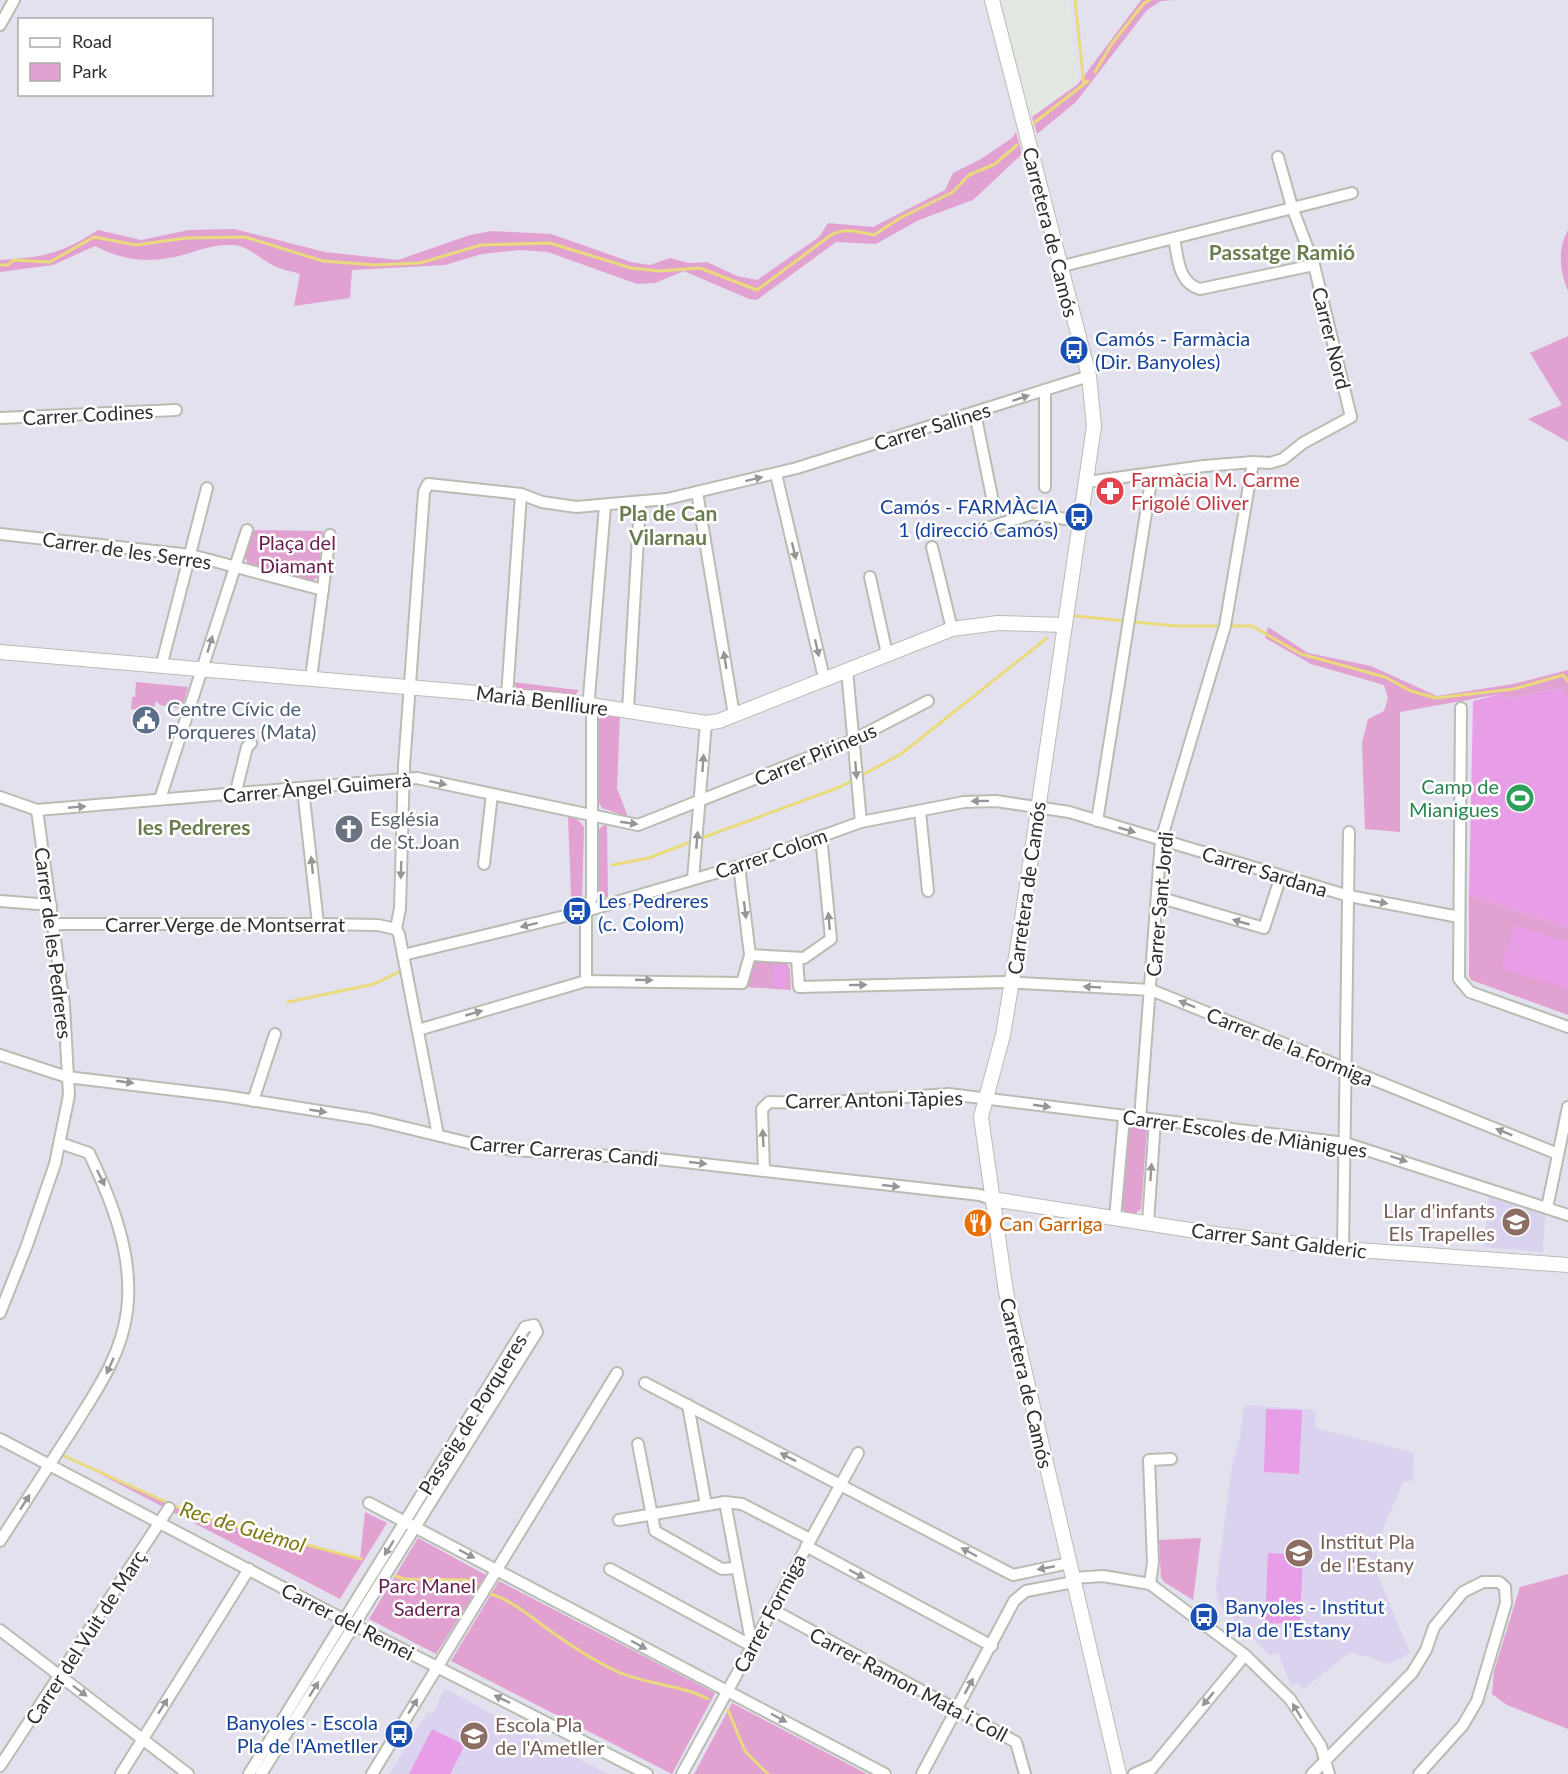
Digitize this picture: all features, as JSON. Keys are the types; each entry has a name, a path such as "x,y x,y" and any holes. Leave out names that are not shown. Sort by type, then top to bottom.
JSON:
{"street":[{"path":"0,25 14,0"},
{"name":"Carretera de Camós","path":"992,0 1059,267 1089,376 1094,426 1012,982 1003,1035 984,1098 981,1117 1006,1292 1119,1774"},
{"name":"Carrer Nord","path":"1253,462 1270,463 1283,459 1303,443 1351,417 1314,265 1292,207 1278,157"},
{"path":"1059,267 1352,193"},
{"path":"1174,238 1185,279 1190,286 1200,289 1314,265"},
{"name":"Carrer Salines","path":"410,686 424,492 428,484 521,494 542,502 576,507 640,504 776,474 1089,376"},
{"path":"1045,390 1045,487"},
{"name":"Carrer Codines","path":"0,418 176,410"},
{"path":"975,413 994,507"},
{"path":"1087,482 1152,475 1204,466 1253,462"},
{"name":"Carrer Sant Jordi","path":"1140,1119 1161,840 1225,626 1253,462"},
{"path":"776,474 824,678"},
{"path":"1097,821 1152,475"},
{"path":"161,667 207,488"},
{"path":"697,492 734,715"},
{"path":"507,696 521,494"},
{"path":"628,710 640,504"},
{"path":"586,981 586,911 592,898 593,816 592,705 589,697 605,506"},
{"path":"971,533 1032,514 1080,521"},
{"path":"160,799 247,530"},
{"name":"Carrer de les Serres","path":"0,534 191,555 323,590"},
{"path":"311,678 330,535"},
{"path":"932,547 952,629"},
{"path":"870,577 887,654"},
{"name":"Marià Benlliure","path":"0,652 202,671 410,686 592,705 706,723 734,715 952,629 975,624 998,623 1065,625"},
{"path":"847,670 861,822"},
{"path":"410,686 403,778 400,908 396,928 438,1135"},
{"name":"Carrer Pirineus","path":"700,802 853,740 928,701"},
{"path":"1461,708 1458,972 1464,989 1568,1027"},
{"path":"693,879 706,723"},
{"path":"235,795 247,747 252,743"},
{"name":"Carrer Àngel Guimerà","path":"0,797 37,810 417,778 638,825 700,802"},
{"path":"303,789 318,924"},
{"path":"484,864 492,794"},
{"name":"Carrer Colom","path":"403,955 586,911 739,866 861,822 964,802 996,801 1038,806"},
{"name":"Carrer Sardana","path":"1038,806 1097,821 1349,896 1459,917"},
{"name":"Carrer de les Pedreres","path":"0,1313 27,1245 60,1143 69,1095 67,1038 54,924 37,810"},
{"path":"920,811 928,891"},
{"path":"1343,1249 1350,832"},
{"path":"750,955 804,958 831,939 821,836"},
{"path":"418,1030 586,981 742,983 750,955 739,866"},
{"path":"1158,897 1264,928 1281,876"},
{"path":"0,901 51,905"},
{"name":"Carrer Verge de Montserrat","path":"54,924 318,924 378,925 396,928"},
{"name":"Carrer de la Formiga","path":"797,958 799,987 1012,982 1151,990 1558,1154"},
{"path":"253,1101 275,1034"},
{"name":"Carrer Carreras Candi","path":"0,1055 67,1077 104,1079 370,1119 469,1143 513,1150 658,1159 980,1195 992,1199"},
{"name":"Carrer Antoni Tàpies","path":"764,1171 762,1108 765,1105 778,1101 815,1103 901,1095 949,1094 984,1098"},
{"name":"Carrer Escoles de Miànigues","path":"984,1098 1346,1143 1568,1215"},
{"path":"1547,1208 1568,1107"},
{"path":"1115,1218 1124,1117"},
{"path":"1148,1223 1155,1120"},
{"path":"0,1540 111,1369 127,1312 129,1286 119,1227 110,1196 89,1153 60,1143"},
{"name":"Carrer Sant Galderic","path":"992,1199 1343,1249 1568,1265"},
{"name":"Passeig de Porqueres","path":"261,1774 525,1327 534,1325 537,1332 410,1524"},
{"path":"372,1774 617,1373"},
{"path":"645,1383 1012,1575 1069,1563"},
{"path":"688,1405 706,1505"},
{"name":"Carrer del Remei","path":"0,1439 159,1524 647,1774"},
{"path":"638,1444 655,1531 722,1569 736,1568"},
{"name":"Carrer Formiga","path":"682,1774 858,1453"},
{"path":"1150,1584 1153,1562 1149,1460 1171,1459"},
{"path":"725,1502 752,1646"},
{"path":"619,1521 725,1502 742,1504 992,1646"},
{"path":"369,1503 885,1774"},
{"name":"Carrer del Vuit de Març","path":"0,1766 169,1508"},
{"path":"121,1774 249,1569"},
{"path":"610,1569 752,1646"},
{"path":"1022,1573 1026,1591"},
{"path":"922,1774 1014,1601 1026,1591 1073,1580 1103,1576 1150,1584 1245,1654 1290,1699 1321,1746 1329,1774"},
{"path":"1312,1774 1412,1673 1426,1650 1434,1627 1462,1592 1490,1581 1505,1587 1507,1594 1477,1701 1463,1725 1419,1774"},
{"name":"Carrer Ramon Mata i Coll","path":"773,1610 1016,1742 1025,1774"},
{"name":"Passeig de Porqueres","path":"249,1774 350,1622"},
{"path":"0,1630 188,1774"},
{"path":"1134,1774 1150,1770 1245,1654"}],"shaded area":[{"path":"992,0 1069,0 1078,84 1023,124"},
{"name":"Camp de Mianigues","path":"1560,688 1568,699 1568,928 1469,895 1473,701 1501,694 1510,698"},
{"path":"1515,925 1568,942 1568,989 1501,968"},
{"path":"774,965 787,966 785,988 772,987"},
{"name":"Llar d'infants Els Trapelles","path":"1489,1197 1545,1215 1543,1252 1484,1247"},
{"name":"Institut Pla de l'Estany","path":"1244,1405 1316,1410 1315,1428 1414,1453 1413,1481 1403,1482 1377,1543 1377,1574 1410,1653 1390,1664 1351,1652 1302,1690 1299,1683 1291,1686 1278,1653 1270,1655 1224,1610 1218,1600 1216,1589 1232,1465 1240,1437"},
{"path":"1266,1409 1302,1410 1299,1474 1264,1472"},
{"path":"1268,1553 1303,1555 1300,1624 1265,1623"},
{"name":"Escola Pla de l'Ametller","path":"445,1689 609,1774 389,1774 428,1712 433,1714"},
{"path":"432,1729 465,1745 450,1774 409,1774"}],"green space":[{"path":"1141,0 1176,0 1161,1 1147,10 1076,102 1037,134 1032,117 1078,84"},
{"path":"1016,132 1022,154 973,200 919,220 876,244 836,242 757,300 749,299 684,271 655,283 637,284 548,252 520,250 482,254 445,265 352,270 350,298 294,306 300,274 277,267 249,250 233,245 210,247 175,257 153,260 124,257 95,246 53,265 0,272 0,260 52,253 98,230 141,240 189,230 234,229 325,252 398,260 470,235 492,231 551,234 631,262 650,265 670,258 689,263 707,262 737,276 757,280 819,237 828,223 873,227 945,190 953,173 981,159 1012,138"},
{"path":"1568,230 1568,291 1563,276 1561,252"},
{"path":"1568,336 1568,442 1528,419 1562,405 1530,353"},
{"name":"Plaça del Diamant","path":"253,530 323,531 318,577 312,581 248,564 245,557"},
{"path":"1268,627 1308,653 1371,666 1437,696 1513,684 1568,670 1568,699 1560,688 1510,698 1501,694 1400,712 1400,832 1365,829 1362,743 1368,719 1384,711 1388,698 1384,685 1311,664 1265,638"},
{"path":"136,682 188,687 182,709 160,705 156,701 153,712 131,709"},
{"path":"513,682 579,690 575,695 517,689"},
{"path":"605,714 620,716 617,788 628,817 602,808 598,801 599,719"},
{"path":"568,817 577,819 584,827 582,901 574,901 571,895"},
{"path":"604,825 607,826 608,897 603,898 598,894 598,830"},
{"path":"1469,895 1568,928 1568,1015 1471,980 1469,976"},
{"path":"758,960 787,963 790,970 791,990 746,987 753,963"},
{"path":"1135,1122 1140,1122 1147,1129 1141,1209 1134,1215 1127,1214 1121,1208 1128,1127"},
{"name":"Parc Manel Saderra","path":"98,1473 197,1516 360,1559 365,1512 387,1523 340,1599"},
{"name":"Parc Manel Saderra","path":"418,1538 486,1575 436,1654 369,1619"},
{"path":"1201,1538 1193,1600 1164,1582 1161,1577 1159,1540"},
{"path":"1568,1574 1568,1729 1507,1705 1492,1694 1494,1671 1520,1587"},
{"name":"Parc Manel Saderra","path":"499,1581 715,1693 672,1774 451,1661"},
{"path":"732,1703 867,1774 694,1774"}],"waterway":[{"path":"1075,0 1084,84"},
{"path":"1095,72 1111,45 1144,3 1150,0"},
{"path":"1034,123 1088,81"},
{"path":"0,265 8,265 13,260 50,262 94,237 136,245 186,238 245,237 323,261 375,265 420,263 481,245 550,243 631,268 659,271 700,268 757,290 831,235 847,231 874,235 900,218 953,192 969,175 995,164 1017,145"},
{"path":"1075,616 1176,626 1252,626 1301,654 1385,677 1411,691 1436,698 1514,689 1563,675 1568,681"},
{"path":"699,839 840,787 901,754 1047,638"},
{"path":"612,865 649,858 693,841"},
{"path":"288,1002 374,984 399,972"},
{"name":"Rec de Guèmol","path":"62,1455 197,1516 361,1559"},
{"name":"Rec de Guèmol","path":"395,1576 405,1579 468,1580 477,1584"},
{"name":"Rec de Guèmol","path":"491,1594 514,1605 573,1647 616,1671 627,1676 686,1690 708,1699"},
{"name":"Rec de Guèmol","path":"728,1710 745,1751 768,1774"}],"place":[{"name":"Camós - Farmàcia (Dir. Banyoles)","path":"1074,350"},
{"name":"Farmàcia M. Carme Frigolé Oliver","path":"1110,491"},
{"name":"Camós - FARMÀCIA 1 (direcció Camós)","path":"1079,517"},
{"name":"Centre Cívic de Porqueres (Mata)","path":"146,720"},
{"name":"Camp de Mianigues","path":"1520,798"},
{"name":"Església de St.Joan","path":"349,829"},
{"name":"Les Pedreres (c. Colom)","path":"577,911"},
{"name":"Llar d'infants Els Trapelles","path":"1516,1222"},
{"name":"Can Garriga","path":"978,1223"},
{"name":"Institut Pla de l'Estany","path":"1299,1553"},
{"name":"Banyoles - Institut Pla de l'Estany","path":"1204,1617"},
{"name":"Banyoles - Escola Pla de l'Ametller","path":"399,1734"},
{"name":"Escola Pla de l'Ametller","path":"474,1736"}],"district":[{"name":"Passatge Ramió","path":"1282,251"},
{"name":"Pla de Can Vilarnau","path":"668,524"},
{"name":"les Pedreres","path":"194,826"}]}
